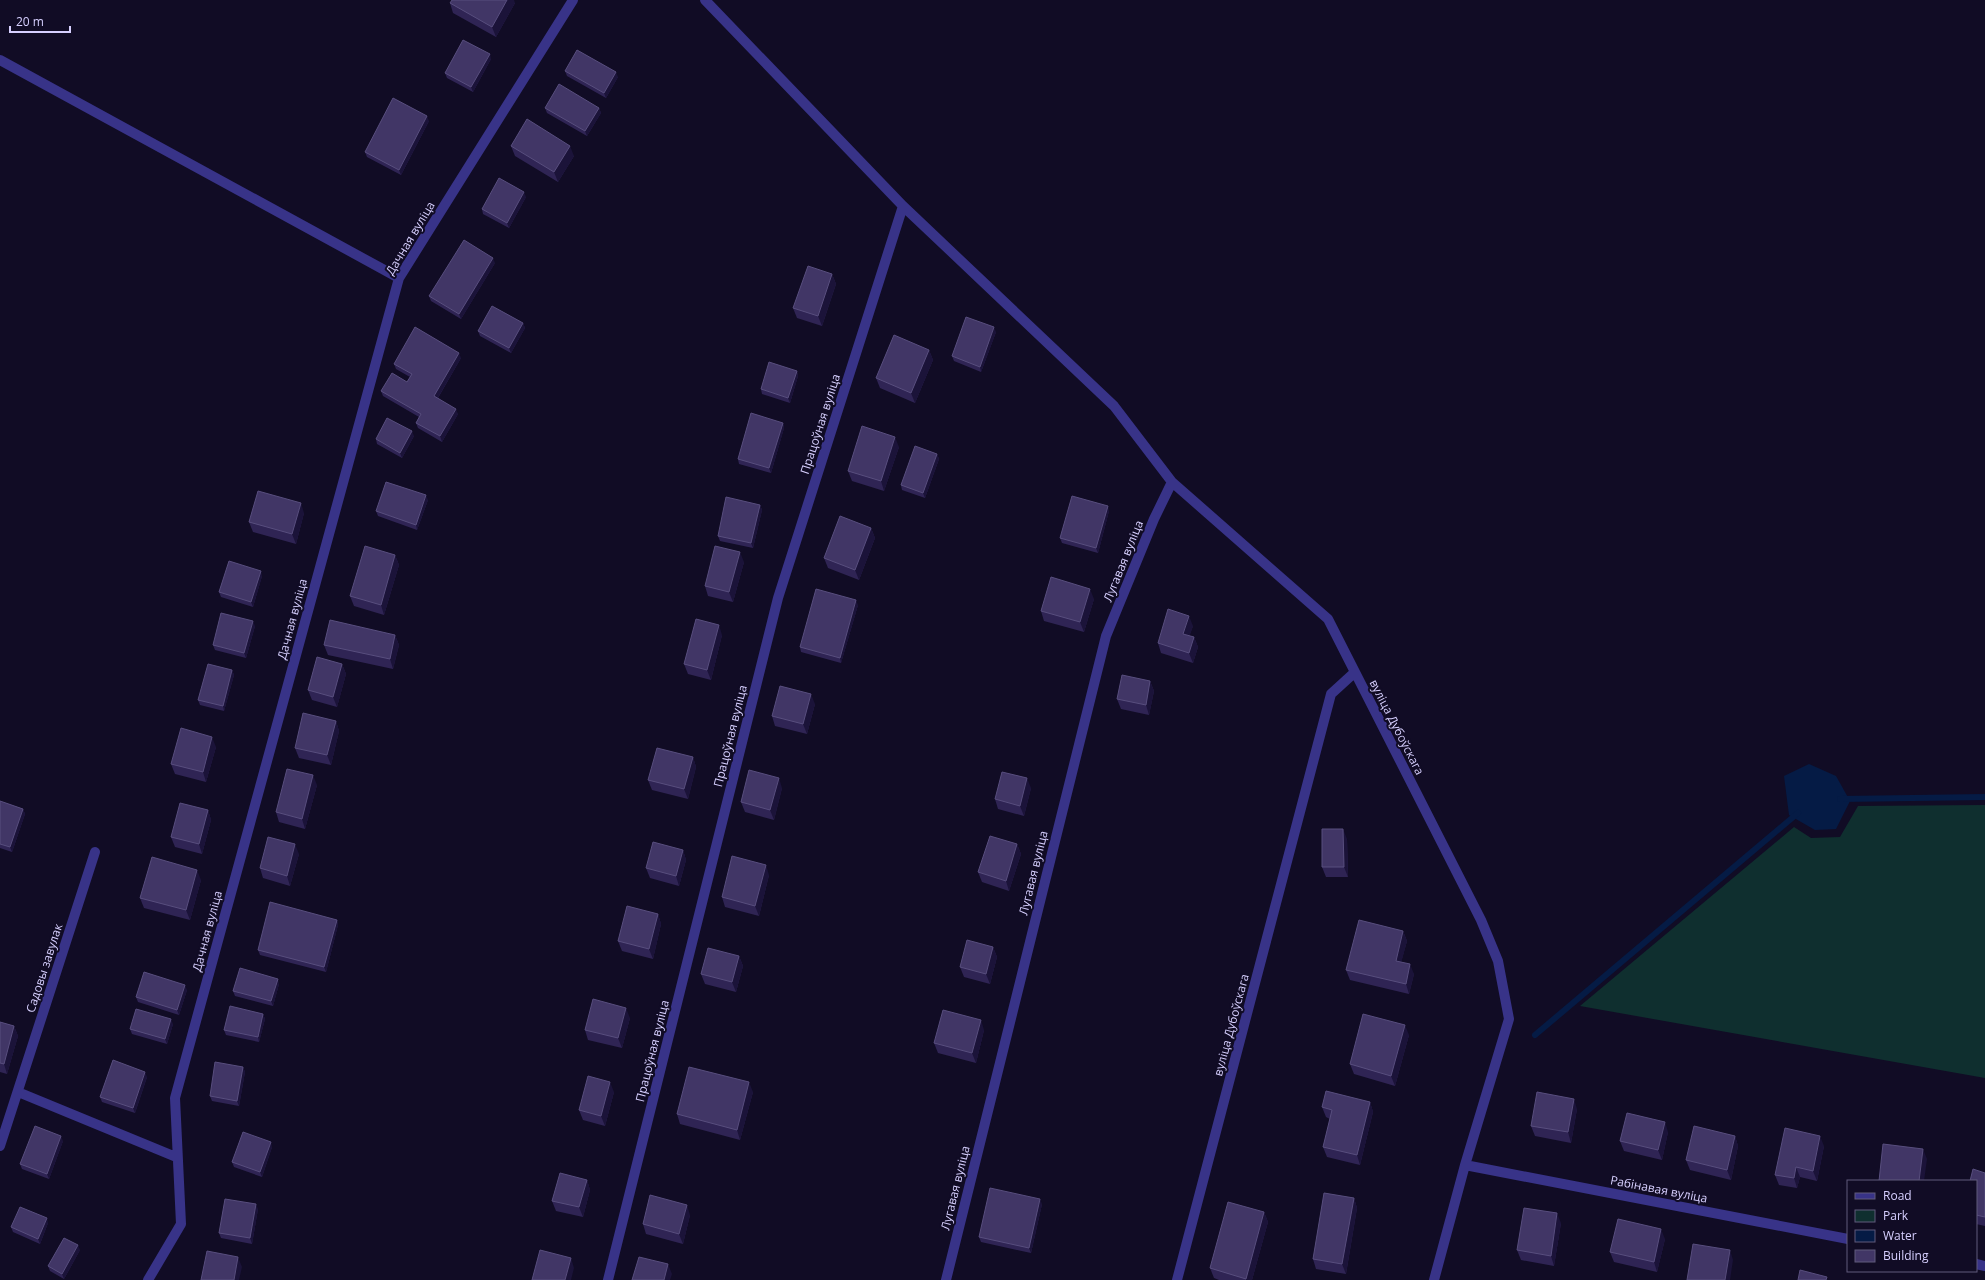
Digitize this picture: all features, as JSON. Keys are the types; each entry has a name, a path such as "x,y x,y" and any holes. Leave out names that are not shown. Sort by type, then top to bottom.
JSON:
{"street":[{"name":"Дачная вуліца","path":"148,1280 181,1224 176,1157 175,1098 399,278 573,0"},
{"path":"705,0 903,206 1114,406 1172,482 1328,619 1354,673"},
{"path":"0,60 399,278"},
{"name":"Працоўная вуліца","path":"608,1280 778,598 903,206"},
{"name":"Лугавая вуліца","path":"946,1280 1106,636 1154,519 1172,482"},
{"name":"вуліца Дубоўскага","path":"1177,1280 1332,694 1354,673 1481,920 1498,961 1508,1019 1465,1165 1434,1280"},
{"name":"Садовы завулак","path":"0,1146 94,852"},
{"path":"18,1092 176,1157"},
{"name":"Рабінавая вуліца","path":"1465,1165 1847,1239"}],"green space":[{"path":"1985,805 1985,1078 1580,1006 1794,827 1811,838 1840,837 1858,806"}],"water":[{"path":"1809,764 1836,776 1850,801 1836,829 1815,830 1789,815 1784,776"}],"building":[{"path":"452,0 507,0 492,27 450,3"},
{"path":"463,40 490,54 471,87 445,73"},
{"path":"577,50 616,72 604,93 565,71"},
{"path":"559,84 599,108 585,131 545,108"},
{"path":"393,98 427,116 399,170 365,152"},
{"path":"527,119 570,146 554,172 511,146"},
{"path":"499,178 524,192 507,223 482,209"},
{"path":"464,240 493,258 459,314 429,296"},
{"path":"808,266 832,274 818,316 793,308"},
{"path":"492,306 523,323 509,348 478,331"},
{"path":"966,317 994,327 980,367 952,356"},
{"path":"415,327 459,353 434,396 456,409 440,436 416,423 421,414 381,391 392,373 407,382 412,374 394,364"},
{"path":"894,335 929,350 911,393 876,378"},
{"path":"769,362 797,371 788,398 761,389"},
{"path":"751,413 783,423 769,468 738,459"},
{"path":"387,418 412,431 400,453 376,439"},
{"path":"862,426 895,437 881,481 848,471"},
{"path":"915,446 937,454 923,493 901,485"},
{"path":"386,482 426,495 416,525 376,511"},
{"path":"258,491 301,503 292,534 249,522"},
{"path":"1072,496 1108,506 1096,548 1060,538"},
{"path":"726,497 760,505 751,543 718,536"},
{"path":"840,516 871,528 855,570 824,558"},
{"path":"365,546 395,555 381,605 350,596"},
{"path":"715,546 740,552 729,592 705,586"},
{"path":"229,561 261,571 251,602 219,592"},
{"path":"1051,577 1090,589 1080,622 1041,611"},
{"path":"816,589 856,600 840,658 800,647"},
{"path":"1168,609 1189,616 1183,634 1194,637 1189,653 1158,643"},
{"path":"221,613 253,621 244,653 213,645"},
{"path":"696,619 719,625 707,670 684,664"},
{"path":"330,620 395,635 390,659 324,645"},
{"path":"317,657 342,664 333,697 308,690"},
{"path":"208,664 232,670 223,706 198,700"},
{"path":"1122,675 1150,681 1146,705 1117,699"},
{"path":"780,686 811,694 803,724 772,716"},
{"path":"303,713 336,721 327,755 295,748"},
{"path":"181,728 212,737 203,772 171,764"},
{"path":"657,748 693,757 684,789 648,780"},
{"path":"287,769 313,775 302,819 276,812"},
{"path":"749,770 779,778 770,810 741,802"},
{"path":"1002,772 1027,778 1020,806 995,799"},
{"path":"0,801 23,809 10,847 0,844"},
{"path":"180,803 208,810 199,844 171,837"},
{"path":"1322,829 1343,829 1344,867 1322,867"},
{"path":"990,836 1017,844 1006,881 978,872"},
{"path":"268,837 295,844 287,876 260,868"},
{"path":"653,842 683,850 676,876 646,868"},
{"path":"732,856 766,865 755,906 722,897"},
{"path":"152,857 197,870 186,910 140,898"},
{"path":"270,902 337,920 324,967 258,950"},
{"path":"627,906 658,914 649,949 618,941"},
{"path":"1359,920 1403,931 1396,961 1410,964 1406,984 1346,970"},
{"path":"967,940 993,947 986,974 960,967"},
{"path":"708,948 739,956 732,982 701,974"},
{"path":"240,968 278,979 271,1001 233,991"},
{"path":"144,972 185,985 177,1010 136,997"},
{"path":"593,999 626,1008 618,1038 585,1030"},
{"path":"230,1006 263,1014 258,1037 224,1030"},
{"path":"136,1009 171,1019 165,1039 130,1029"},
{"path":"943,1010 981,1020 972,1053 934,1043"},
{"path":"1363,1014 1405,1025 1391,1076 1350,1064"},
{"path":"0,1022 14,1026 4,1064 0,1063"},
{"path":"113,1060 145,1072 133,1108 100,1097"},
{"path":"215,1062 243,1067 237,1101 210,1096"},
{"path":"689,1067 749,1082 737,1130 677,1114"},
{"path":"588,1076 610,1082 601,1116 579,1110"},
{"path":"1326,1091 1370,1102 1357,1155 1323,1147 1332,1110 1322,1107"},
{"path":"1537,1092 1574,1099 1568,1132 1531,1126"},
{"path":"1627,1113 1665,1122 1658,1150 1620,1141"},
{"path":"35,1126 61,1136 47,1174 20,1164"},
{"path":"1694,1126 1735,1136 1727,1170 1686,1160"},
{"path":"1785,1128 1820,1136 1813,1171 1796,1167 1794,1178 1775,1175"},
{"path":"243,1132 271,1142 260,1172 232,1162"},
{"path":"1883,1144 1923,1149 1919,1180 1879,1180"},
{"path":"1973,1169 1985,1173 1985,1217 1977,1215 1977,1180 1970,1180"},
{"path":"560,1173 587,1180 579,1207 552,1201"},
{"path":"990,1188 1040,1199 1029,1248 979,1237"},
{"path":"1324,1193 1354,1198 1342,1264 1313,1259"},
{"path":"650,1195 687,1205 679,1234 643,1224"},
{"path":"225,1199 256,1204 250,1238 219,1233"},
{"path":"1228,1202 1264,1212 1246,1279 1210,1268"},
{"path":"20,1207 47,1218 38,1239 11,1227"},
{"path":"1524,1208 1557,1213 1551,1256 1517,1250"},
{"path":"1618,1219 1661,1229 1654,1262 1610,1252"},
{"path":"64,1238 78,1245 62,1274 48,1266"},
{"path":"1693,1244 1730,1250 1725,1280 1687,1280"},
{"path":"540,1250 571,1258 565,1280 532,1280"},
{"path":"207,1251 238,1257 234,1280 201,1280"},
{"path":"639,1257 668,1264 664,1280 632,1280"},
{"path":"1800,1270 1827,1277 1826,1280 1798,1280"}],"waterway":[{"path":"1840,799 1985,797"},
{"path":"1535,1035 1798,813"}]}
